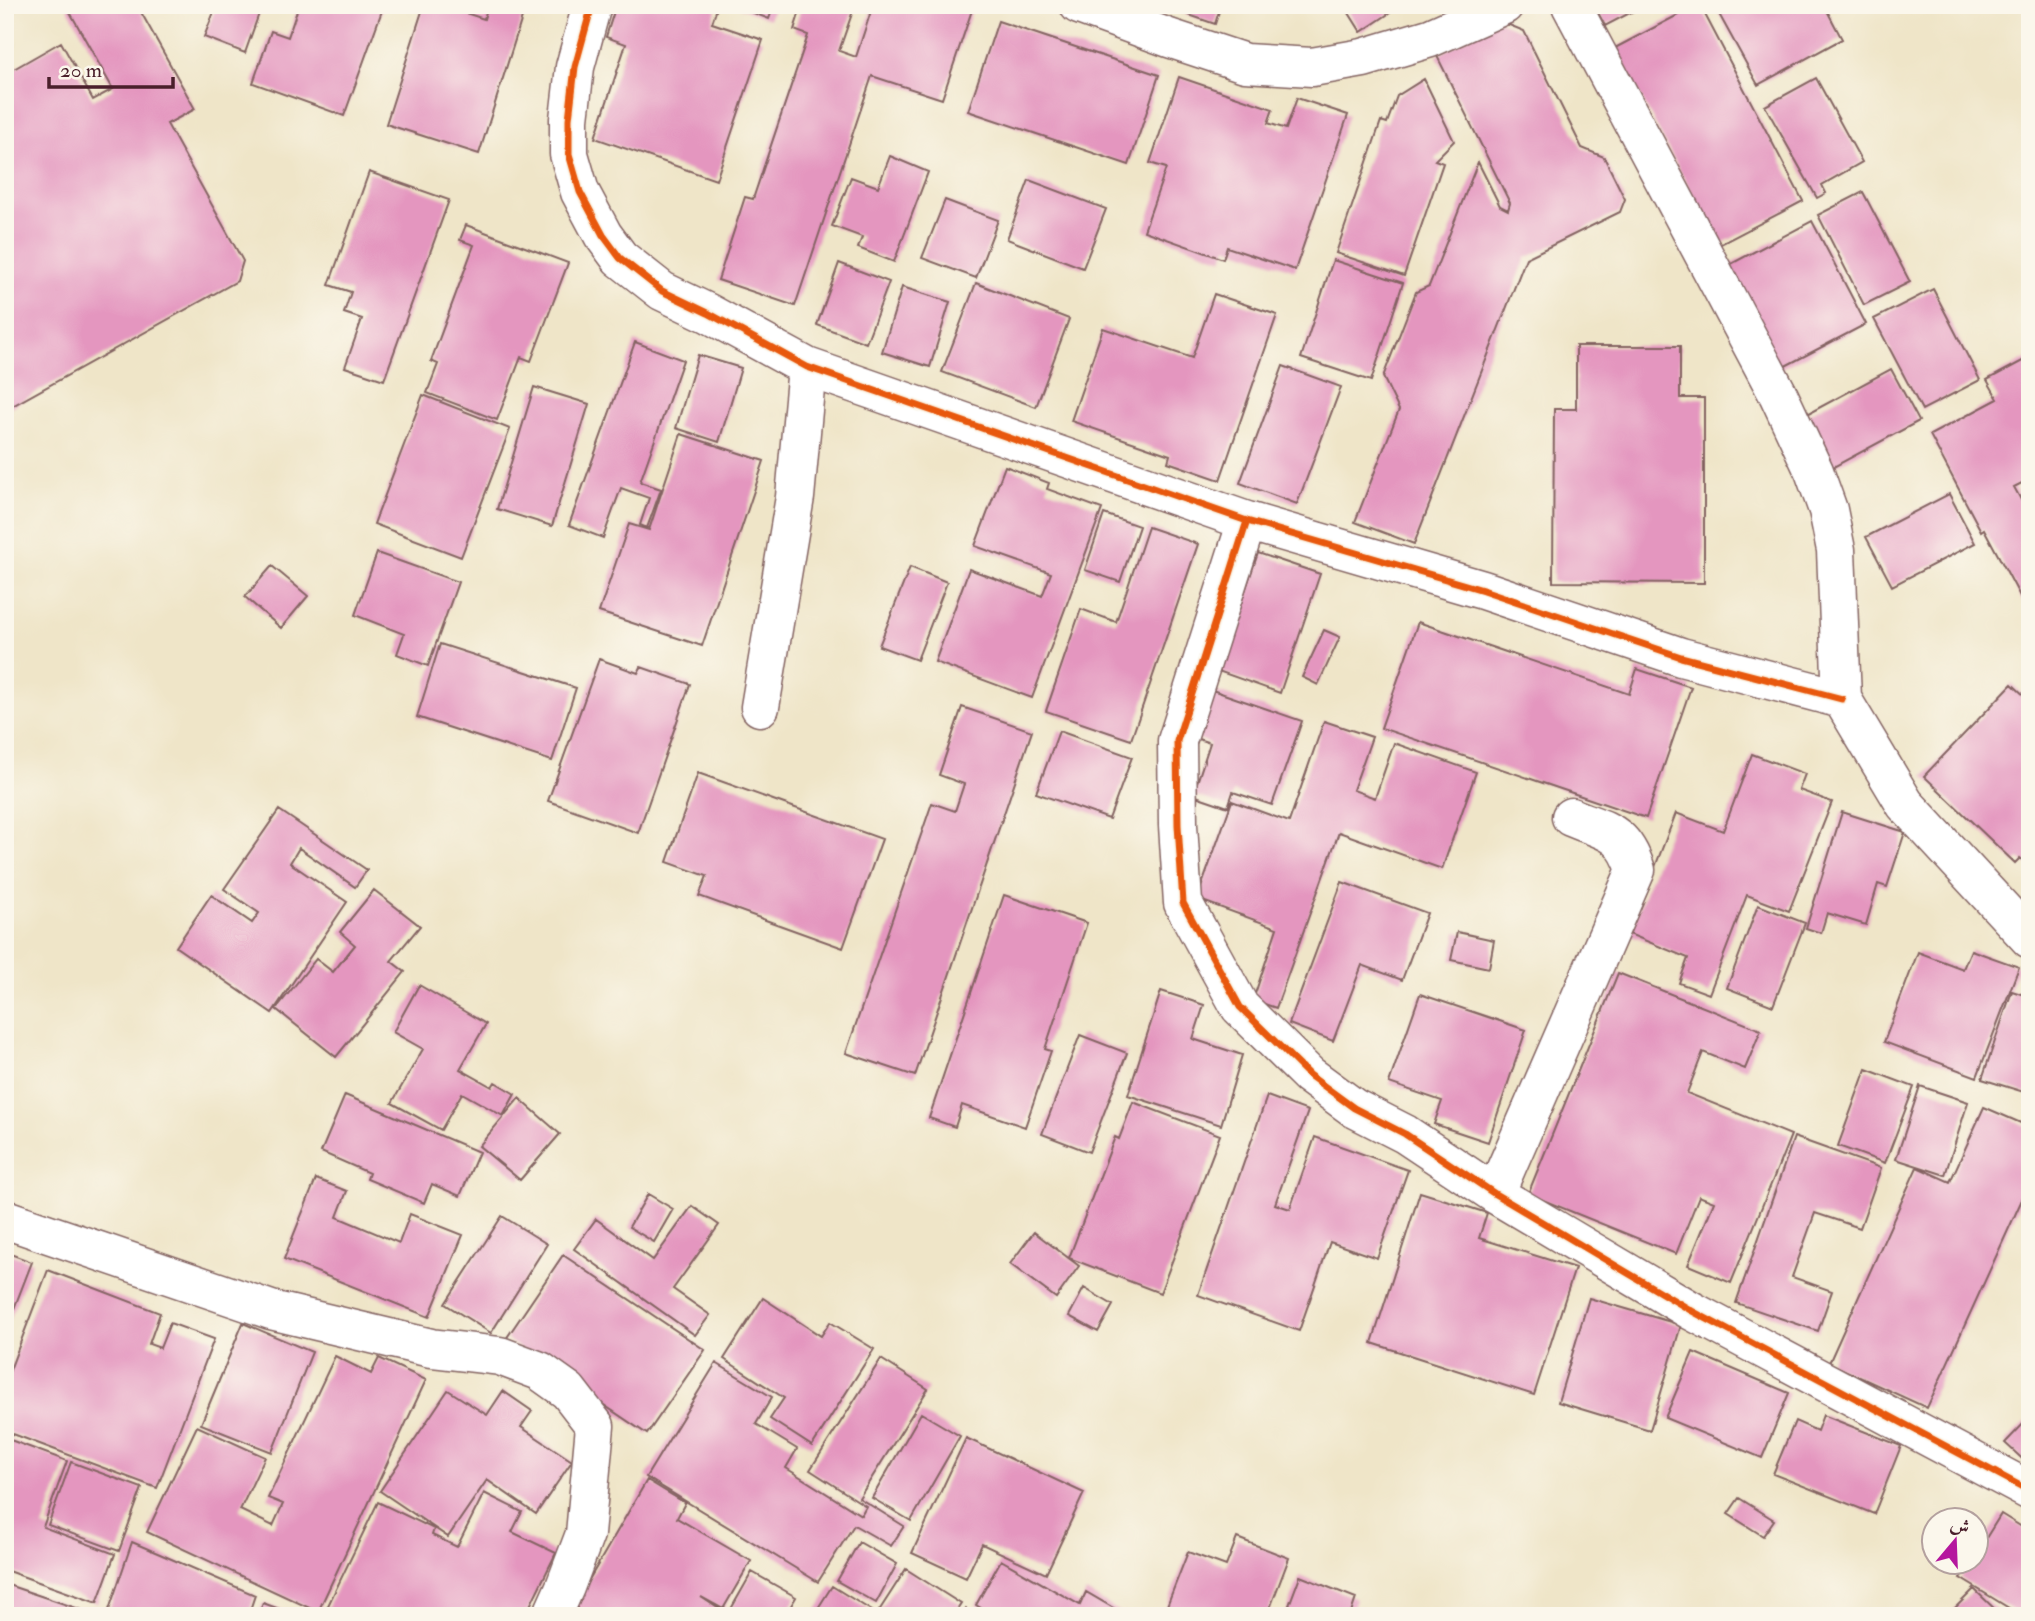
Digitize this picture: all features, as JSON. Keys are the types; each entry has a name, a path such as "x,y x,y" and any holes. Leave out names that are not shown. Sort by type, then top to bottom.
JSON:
{"street":[{"path":"592,5 575,67 569,119 569,154 580,192 603,235 620,258 662,291 807,367 1247,522 1483,590 1681,657 1842,699"},
{"path":"1079,5 1245,63 1312,67 1363,58 1430,38 1504,5"},
{"path":"1571,5 1777,394 1814,471 1829,510 1836,550 1842,699 1905,804 2030,939"},
{"path":"760,707 795,497 807,367"},
{"path":"1247,522 1177,741 1178,825 1183,903 1240,1007 1309,1075 1354,1108 1405,1135 1495,1194 1692,1311 2030,1491"},
{"path":"1495,1194 1636,870 1629,850 1617,836 1571,817"},
{"path":"5,1219 271,1310 431,1348 499,1356 540,1371 568,1391 595,1426 585,1534 552,1616"}],"building":[{"path":"66,5 137,5 195,109 167,124 243,261 237,281 5,410 5,74 61,42 93,100 113,89"},
{"path":"211,5 262,5 245,53 204,37 216,7"},
{"path":"299,5 384,5 344,116 253,83 271,31 288,37"},
{"path":"424,5 441,5 484,19 488,5 526,5 479,154 386,124"},
{"path":"616,5 710,5 717,8 712,23 763,40 716,180 595,138 626,44 606,37"},
{"path":"733,5 774,5 769,19"},
{"path":"802,5 855,5 839,51 856,57 873,5 973,7 942,99 872,76 795,306 718,280 745,197 753,199 808,35 794,30"},
{"path":"1160,5 1221,5 1215,24"},
{"path":"1344,5 1398,5 1399,7 1361,32"},
{"path":"1594,5 1645,5 1605,26"},
{"path":"1700,5 1803,201 1719,245 1615,48"},
{"path":"1714,5 1824,5 1842,39 1758,85"},
{"path":"1497,20 1524,31 1582,148 1604,157 1625,199 1620,212 1526,258 1414,544 1355,522 1399,410 1383,377 1416,292 1429,286 1478,162 1500,206 1508,210 1510,203 1437,56"},
{"path":"998,21 1159,75 1129,165 968,111"},
{"path":"1179,77 1273,109 1268,123 1286,129 1297,98 1348,115 1295,270 1227,247 1223,259 1144,231 1166,168 1150,163"},
{"path":"1816,78 1862,162 1822,185 1826,193 1817,198 1765,106"},
{"path":"1424,79 1454,141 1435,160 1443,163 1404,276 1336,253 1381,121 1387,123 1397,96"},
{"path":"890,156 928,172 894,262 858,248 862,237 832,226 851,177 878,187"},
{"path":"369,172 449,200 384,380 345,367 362,319 344,313 351,292 329,285"},
{"path":"1029,180 1106,209 1083,268 1007,239"},
{"path":"1863,192 1910,282 1864,305 1818,215"},
{"path":"945,200 998,220 976,278 922,258"},
{"path":"1812,221 1866,324 1770,374 1716,272"},
{"path":"466,225 568,263 531,361 521,357 497,420 427,393 438,364 431,361 474,245 460,240"},
{"path":"1333,260 1403,283 1371,381 1301,358"},
{"path":"839,263 889,282 866,343 817,325"},
{"path":"976,283 1069,319 1036,407 942,372"},
{"path":"902,287 950,302 930,367 882,352"},
{"path":"1933,289 1980,380 1922,410 1874,319"},
{"path":"1214,294 1277,315 1220,480 1168,462 1170,455 1071,421 1103,328 1192,358"},
{"path":"635,342 683,360 640,482 661,489 647,528 640,525 649,498 621,488 603,538 569,525"},
{"path":"1576,346 1680,346 1680,398 1704,398 1704,583 1553,582 1554,409 1576,409"},
{"path":"698,355 741,368 719,442 676,428"},
{"path":"2030,357 2030,479 2014,487 2026,509 2030,507 2030,615 1930,435 1998,399 1987,380"},
{"path":"1283,366 1341,387 1297,504 1240,483"},
{"path":"1891,369 1919,421 1828,470 1800,418"},
{"path":"534,387 589,404 552,526 497,509"},
{"path":"423,395 510,429 461,557 374,524"},
{"path":"681,434 764,461 702,646 599,612 629,524 649,530"},
{"path":"1005,466 1049,483 1047,489 1102,509 1032,698 935,662 969,569 1042,596 1051,573 975,546"},
{"path":"1949,494 1975,543 1892,586 1866,537"},
{"path":"1104,514 1139,526 1120,582 1085,570"},
{"path":"1148,527 1198,544 1131,740 1046,711 1081,609 1116,622"},
{"path":"377,553 458,582 428,666 397,654 404,634 355,615"},
{"path":"1258,553 1320,574 1280,693 1218,671"},
{"path":"272,566 308,596 281,628 245,597"},
{"path":"910,567 947,582 917,660 879,646"},
{"path":"1418,622 1629,694 1637,669 1691,687 1646,818 1381,728"},
{"path":"1324,630 1340,637 1318,685 1302,677"},
{"path":"440,644 576,688 552,761 417,717"},
{"path":"599,659 638,673 641,667 690,684 638,833 548,801"},
{"path":"2012,684 2030,701 2030,867 2020,858 2015,863 1924,776"},
{"path":"1212,690 1302,721 1272,805 1233,792 1228,807 1193,795 1210,743 1195,738"},
{"path":"962,707 1032,731 915,1076 846,1053 932,803 955,811 964,784 939,775"},
{"path":"1324,721 1372,737 1353,790 1375,798 1394,743 1476,772 1442,869 1339,832 1276,1008 1253,1000 1277,928 1197,899 1232,801 1289,822"},
{"path":"1059,731 1132,757 1109,819 1036,793"},
{"path":"1752,754 1805,774 1799,790 1832,802 1789,911 1747,895 1709,994 1679,983 1688,958 1629,934 1676,813 1723,831"},
{"path":"698,773 882,839 843,948 699,896 707,876 667,862"},
{"path":"279,810 367,870 355,887 299,848 290,863 347,902 272,1013 176,947 211,895 252,923 259,913 224,889"},
{"path":"1842,812 1905,832 1887,887 1878,884 1866,925 1827,913 1821,933 1806,928"},
{"path":"1342,882 1427,913 1402,980 1362,965 1333,1041 1289,1024"},
{"path":"374,890 420,926 391,961 405,972 336,1057 276,1009 316,959 333,972 355,945 340,932"},
{"path":"1004,895 1087,923 1045,1049 1051,1051 1025,1127 962,1105 955,1127 929,1118"},
{"path":"1758,905 1805,923 1773,1006 1727,988"},
{"path":"1457,932 1494,940 1489,968 1451,960"},
{"path":"1971,950 2019,967 1977,1077 1884,1042 1918,952 1963,969"},
{"path":"1618,973 1761,1030 1745,1069 1703,1052 1687,1093 1791,1135 1731,1283 1688,1265 1714,1202 1699,1196 1676,1254 1528,1194"},
{"path":"419,985 486,1024 460,1069 492,1087 495,1082 515,1094 503,1116 462,1093 441,1130 392,1103 423,1049 393,1032"},
{"path":"1161,991 1204,1005 1193,1039 1242,1055 1221,1125 1128,1095"},
{"path":"2012,991 2030,997 2030,1094 1982,1079"},
{"path":"1420,994 1526,1030 1488,1142 1434,1124 1442,1101 1389,1083"},
{"path":"1080,1035 1127,1053 1089,1152 1042,1134"},
{"path":"1866,1069 1914,1087 1885,1163 1838,1146"},
{"path":"1920,1086 1968,1102 1945,1175 1896,1159"},
{"path":"345,1095 479,1152 460,1196 432,1184 424,1203 367,1179 369,1173 321,1152"},
{"path":"1267,1096 1308,1111 1275,1204 1290,1209 1315,1137 1408,1170 1377,1258 1330,1242 1299,1331 1198,1295"},
{"path":"519,1098 560,1134 520,1180 479,1146"},
{"path":"1133,1102 1220,1135 1160,1293 1069,1258 1115,1137 1119,1139"},
{"path":"1984,1107 2030,1127 2030,1182 1927,1408 1829,1363 1917,1167 1950,1182"},
{"path":"1794,1137 1881,1168 1860,1228 1815,1213 1792,1277 1832,1291 1818,1331 1736,1303"},
{"path":"316,1179 347,1191 337,1217 399,1243 410,1214 463,1235 429,1317 284,1259"},
{"path":"1420,1192 1487,1213 1479,1238 1575,1268 1534,1395 1372,1343"},
{"path":"648,1194 673,1209 654,1242 629,1227"},
{"path":"692,1206 719,1225 673,1289 710,1315 695,1335 574,1249 596,1219 653,1260"},
{"path":"502,1216 547,1244 491,1333 445,1304"},
{"path":"1034,1232 1079,1266 1056,1298 1010,1264"},
{"path":"5,1252 32,1262 5,1332"},
{"path":"563,1255 705,1350 647,1434 506,1339"},
{"path":"48,1270 160,1313 149,1344 160,1348 170,1323 214,1339 157,1488 5,1431 5,1383"},
{"path":"1084,1288 1113,1305 1098,1332 1069,1316"},
{"path":"763,1298 821,1336 830,1322 874,1349 812,1446 770,1419 784,1398 724,1359"},
{"path":"1589,1298 1681,1325 1650,1430 1558,1402"},
{"path":"243,1323 312,1352 272,1452 201,1424"},
{"path":"1693,1352 1789,1393 1762,1458 1665,1418"},
{"path":"335,1356 371,1374 379,1358 426,1380 318,1612 147,1532 197,1426 265,1457 240,1510 273,1526 283,1504 268,1498"},
{"path":"881,1359 928,1389 859,1498 904,1526 891,1546 854,1525 818,1582 646,1477 716,1363 772,1397 756,1424 797,1449 786,1468 861,1515 866,1506 810,1470"},
{"path":"448,1390 487,1415 503,1391 532,1411 521,1427 572,1461 536,1514 487,1480 448,1537 380,1491"},
{"path":"921,1413 960,1436 911,1521 872,1498"},
{"path":"1823,1415 1901,1446 1874,1514 1773,1474 1795,1421 1817,1431"},
{"path":"2026,1421 2030,1424 2030,1466 2005,1443"},
{"path":"5,1438 67,1461 43,1527 115,1554 97,1603 5,1570"},
{"path":"966,1438 1084,1493 1046,1574 982,1544 966,1578 912,1553"},
{"path":"71,1462 142,1488 119,1551 48,1525"},
{"path":"647,1480 685,1503 677,1518 751,1561 723,1609 701,1597 722,1611 719,1616 568,1616"},
{"path":"484,1493 522,1512 512,1532 556,1553 525,1616 323,1616 378,1502 434,1529 432,1535 457,1547"},
{"path":"1739,1498 1774,1520 1763,1536 1728,1514"},
{"path":"2001,1514 2030,1532 2030,1616 2022,1616 1960,1578 1990,1576 1990,1532"},
{"path":"1237,1538 1289,1558 1267,1616 1163,1616 1188,1552 1226,1566"},
{"path":"132,1542 255,1595 248,1616 107,1616"},
{"path":"859,1542 897,1564 876,1603 837,1581"},
{"path":"1001,1560 1080,1605 1086,1592 1127,1616 994,1616 976,1605"},
{"path":"906,1569 961,1604 953,1616 813,1616 832,1586 877,1614"},
{"path":"752,1572 796,1597 785,1616 727,1616"},
{"path":"1300,1576 1356,1598 1350,1616 1285,1616"},
{"path":"5,1584 88,1612 87,1616 5,1616"},
{"path":"1974,1589 2002,1616 1947,1616"},
{"path":"263,1603 296,1615 296,1616 258,1616"},
{"path":"966,1609 978,1616 962,1616"}],"cycle path":[{"path":"592,5 575,67 569,119 569,154 580,192 603,235 620,258 662,291 807,367 1247,521 1483,590 1681,657 1842,699"},
{"path":"1247,521 1177,741 1178,825 1183,903 1240,1007 1309,1075 1354,1108 1405,1134 1495,1194 1692,1311 2030,1491"}]}
